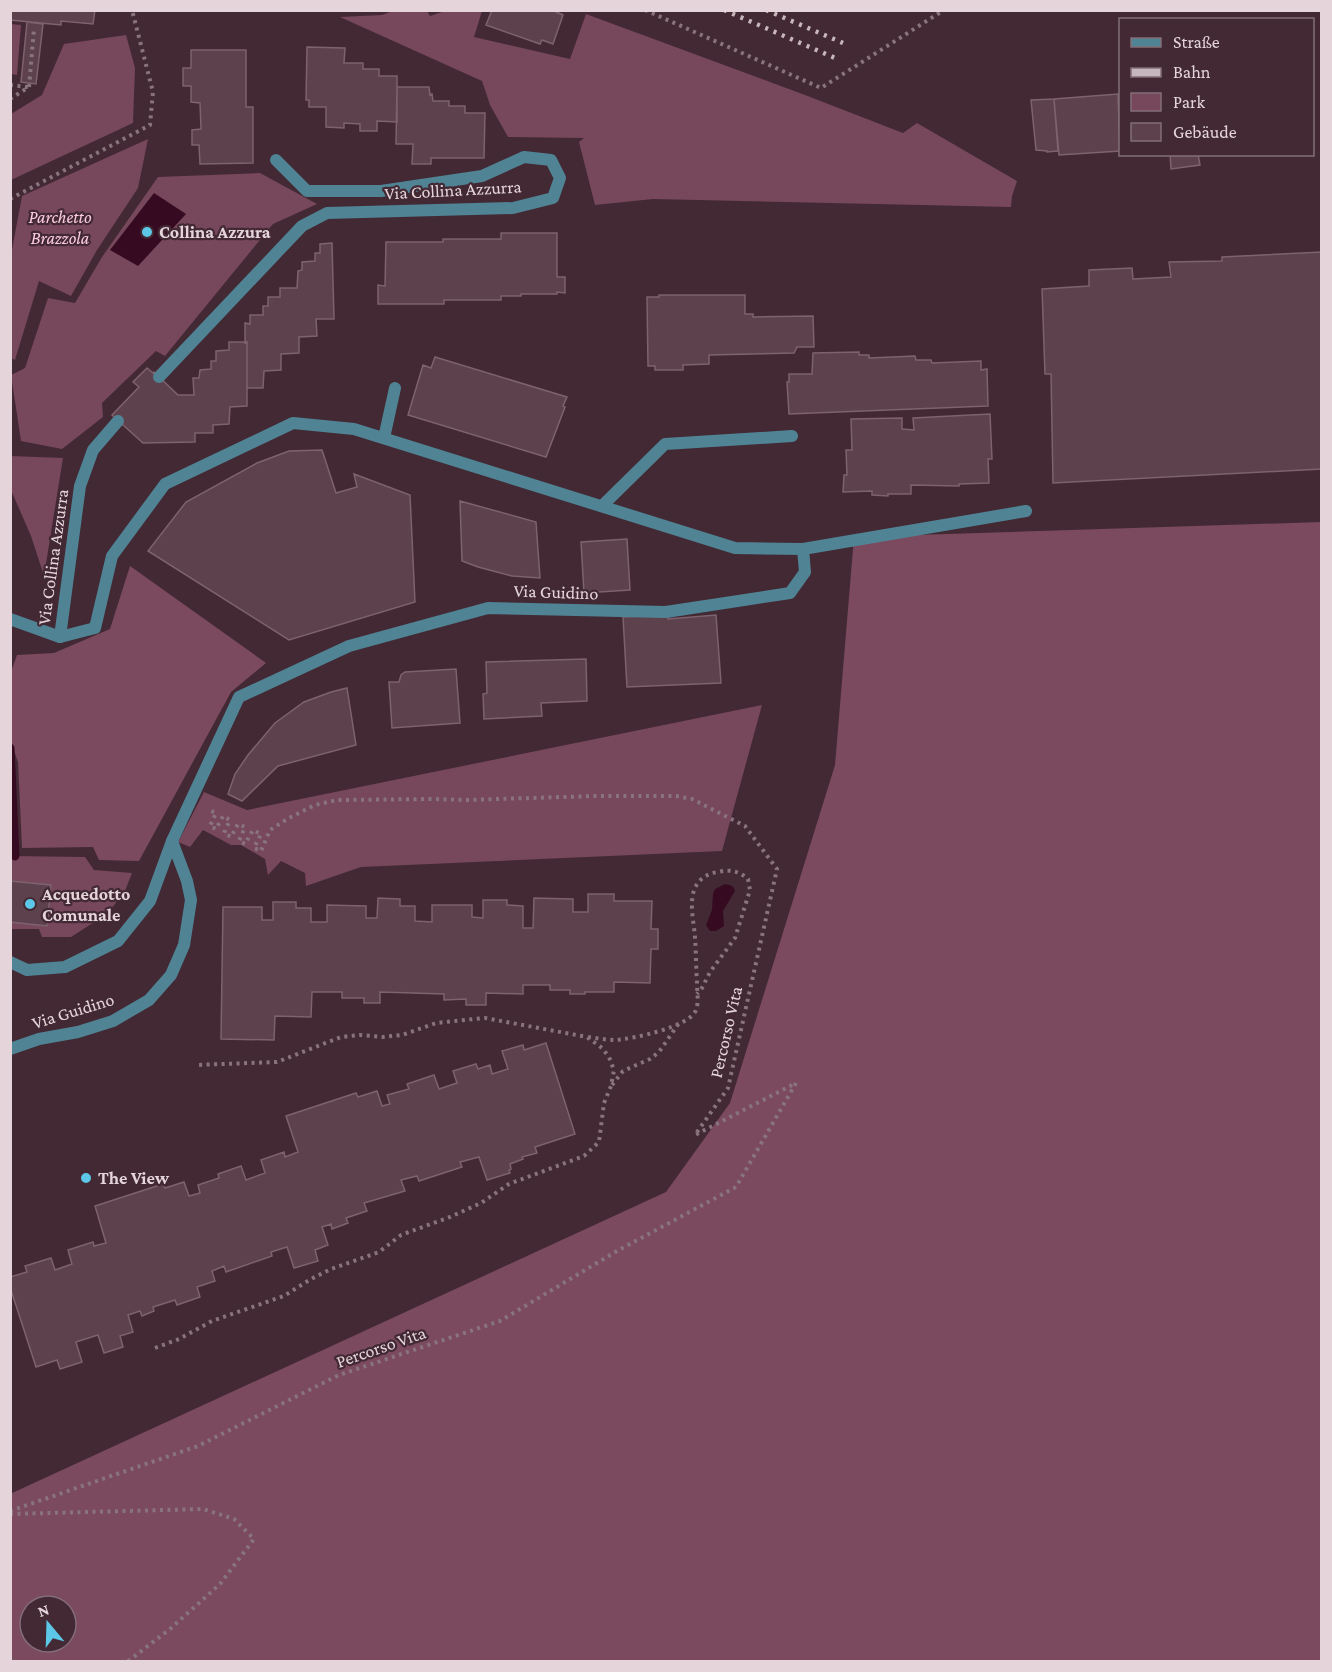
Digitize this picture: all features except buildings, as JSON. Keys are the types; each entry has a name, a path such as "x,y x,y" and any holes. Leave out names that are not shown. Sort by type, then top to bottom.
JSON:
{"street":[{"name":"Via Collina Azzurra","path":"159,377 302,226 327,213 513,208 553,198 560,178 551,160 524,157 482,176 381,191 307,191 276,160"},
{"path":"384,438 395,388"},
{"name":"Via Collina Azzurra","path":"60,637 80,486 93,450 118,421"},
{"path":"10,619 60,637 95,628 112,556 165,484 293,423 354,429 735,548 803,549 1026,511"},
{"path":"602,507 665,444 792,436"},
{"name":"Via Guidino","path":"10,962 27,970 65,967 118,941 150,901 172,841 239,697 349,646 488,608 666,612 790,593 805,572 803,549"},
{"name":"Via Guidino","path":"10,1049 39,1039 78,1032 113,1021 149,1000 171,975 184,945 191,900 188,881 172,841"}],"path":[{"path":"10,199 150,125 153,92 132,10"},
{"path":"645,10 821,88 944,10"},
{"path":"29,87 34,29"},
{"path":"10,85 29,87"},
{"path":"10,99 29,87"},
{"name":"Percorso Vita","path":"10,1512 198,1446 339,1375 501,1322 617,1251 736,1187 796,1083 695,1135 728,1088 777,869 745,826 692,799 664,796 338,800 315,805 270,830 261,851 254,848 261,834 253,830 245,844 239,841 245,827 238,824 231,837 224,833 230,820 223,816 216,829 210,826 216,813 210,810 185,812"},
{"path":"196,1065 277,1062 341,1037 402,1035 435,1023 485,1018 587,1037 616,1040 657,1032 680,1023 696,1011 693,894 696,885 704,877 721,871 738,872 748,879 750,890 735,938 697,994"},
{"path":"611,1086 623,1071 650,1059 659,1052 680,1023"},
{"path":"154,1348 179,1339 212,1321 284,1296 331,1269 378,1252 401,1235 450,1218 481,1203 509,1184 584,1156 599,1142 604,1103 614,1070 609,1057 602,1048 587,1037"},
{"path":"10,1512 203,1509 234,1519 254,1539 220,1584 170,1629 127,1662"}],"green space":[{"path":"395,10 427,11 430,16 445,11 482,11 474,37 570,59 586,14 903,133 917,123 1017,181 1011,207 653,199 595,205 579,142 584,138 508,137 490,105 482,81 340,17 382,15"},
{"path":"11,24 21,25 17,75 11,74"},
{"path":"126,35 135,68 133,123 11,180 11,114 42,95 64,44"},
{"name":"Parchetto Brazzola","path":"148,139 138,188 97,250 71,296 39,281 15,360 11,358 11,255 22,196"},
{"path":"260,173 317,204 273,224 165,356 156,351 102,403 103,417 62,449 21,441 11,375 25,368 48,298 75,303 102,257 158,177"},
{"path":"10,456 63,458 44,576 31,536 11,490"},
{"path":"762,705 722,851 361,867 306,886 305,873 281,861 268,875 265,859 241,845 231,845 203,830 190,847 178,842 204,792 247,810"},
{"path":"11,856 85,857 94,870 132,873 125,891 107,914 71,937 42,937 39,929 11,929"}],"shaded area":[{"name":"Collina Azzura","path":"154,193 186,214 138,266 110,250"},
{"path":"1321,522 1321,1661 11,1661 10,1494 666,1192 730,1103 835,765 854,537"},
{"path":"130,566 266,663 231,692 139,861 99,860 93,847 22,848 18,762 10,740 11,672 17,655 54,653 110,629"},
{"path":"725,884 732,886 735,891 723,911 724,926 716,931 710,931 706,925 712,910 713,894 715,889"}],"waterway":[{"path":"10,748 15,856"}],"railway":[{"path":"724,10 835,58"},
{"path":"766,10 843,43"}],"place":[{"name":"Collina Azzura","path":"147,232"},
{"name":"Acquedotto Comunale","path":"30,904"},
{"name":"The View","path":"86,1178"}]}
